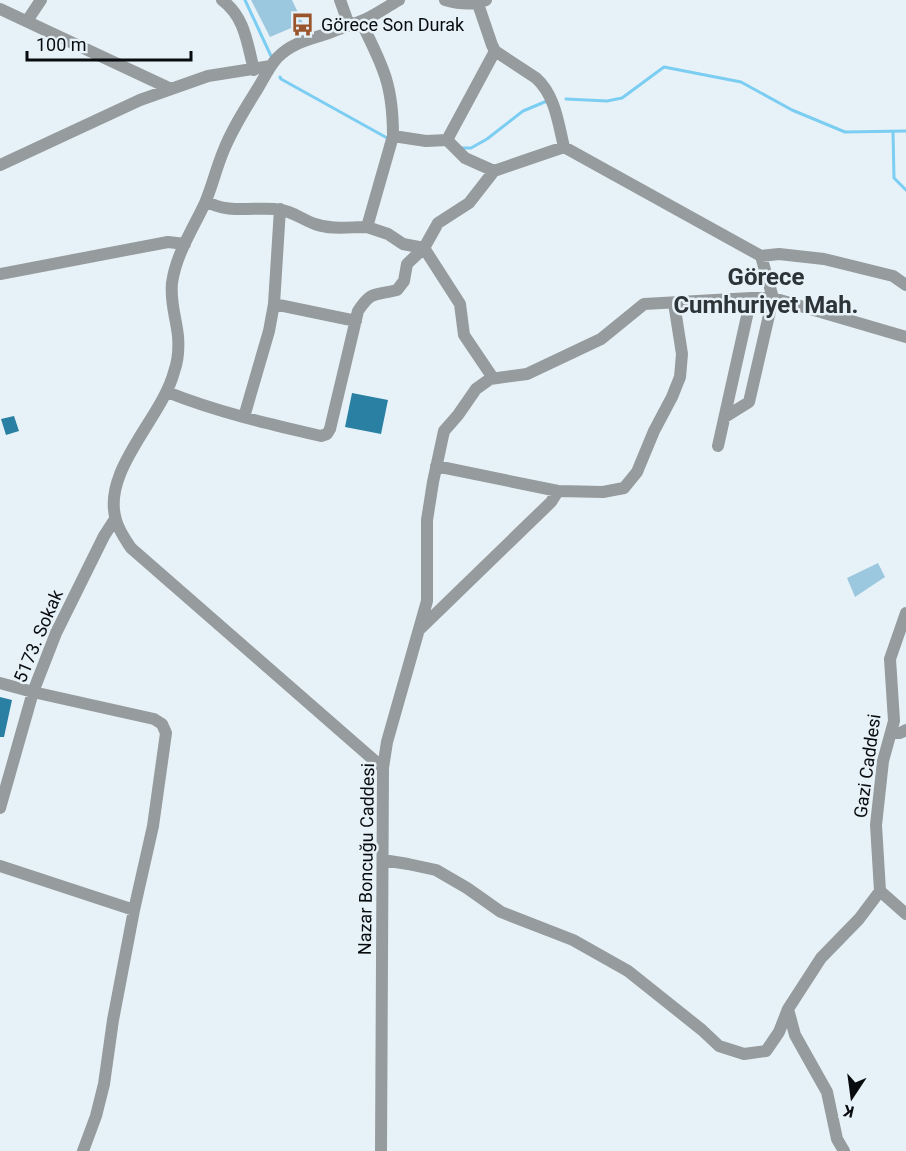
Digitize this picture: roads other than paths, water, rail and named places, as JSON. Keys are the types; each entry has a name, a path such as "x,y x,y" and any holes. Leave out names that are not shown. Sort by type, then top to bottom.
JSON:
{"street":[{"path":"27,21 41,0"},
{"path":"222,0 234,11 243,28 254,70"},
{"path":"340,0 384,71 390,100 393,136 367,227"},
{"path":"383,768 131,548 121,534 113,506 115,488 128,457 167,392 175,372 178,336 173,311 172,282 178,259 206,201 229,138 271,66 286,50 298,42 355,23 399,0"},
{"path":"446,0 457,3 482,2 495,51 541,83 552,100 564,147 761,256 779,254 824,259 893,276 904,282"},
{"path":"0,9 171,89"},
{"path":"452,145 495,51"},
{"path":"0,165 140,100 208,76 271,66"},
{"path":"393,136 452,145 465,158 494,171"},
{"path":"167,392 244,417 321,436 327,434 358,312 365,300 372,294 397,290 404,281 407,264 424,248 438,223 469,203 494,171 564,147"},
{"path":"206,201 222,208 280,209 325,227 367,227 388,234 403,244 424,248 460,304 464,335 493,378 527,374 601,339 644,304 773,298 906,337"},
{"path":"244,417 269,331 274,304 280,209"},
{"path":"0,274 168,242 185,244"},
{"path":"725,417 749,402 773,298 761,256"},
{"path":"718,446 751,298"},
{"path":"436,466 558,491 603,492 624,488 637,471 680,376 682,354 674,303"},
{"path":"274,304 356,321"},
{"name":"Nazar Boncuğu Caddesi","path":"381,1151 383,768 387,742 427,601 428,520 444,431 476,389 493,378"},
{"path":"418,632 551,502 558,491"},
{"name":"5173. Sokak","path":"0,808 33,692 56,633 104,536 115,519"},
{"name":"Gazi Caddesi","path":"880,891 876,825 883,761 894,721 890,659 906,613"},
{"path":"0,683 154,719 162,724 166,732 153,826 113,1020 104,1084 96,1116 83,1151"},
{"path":"891,733 906,730"},
{"path":"383,860 436,870 501,912 573,940 628,971 719,1046 744,1054 766,1051 779,1032 788,1009 821,958 859,918 880,891 906,914"},
{"path":"0,866 134,910"},
{"path":"788,1009 795,1035 827,1092 837,1139 844,1151"},
{"path":"829,1151 837,1139"}],"waterway":[{"path":"245,0 271,56"},
{"path":"566,99 607,101 622,98 664,67 741,82 792,110 845,132 906,131"},
{"path":"280,77 389,139"},
{"path":"462,148 471,148 487,139 523,111 547,101"},
{"path":"893,132 894,178 906,190"}],"place":[{"name":"Görece Son Durak","path":"303,24"}],"district":[{"name":"Görece Cumhuriyet Mah.","path":"766,291"}]}
